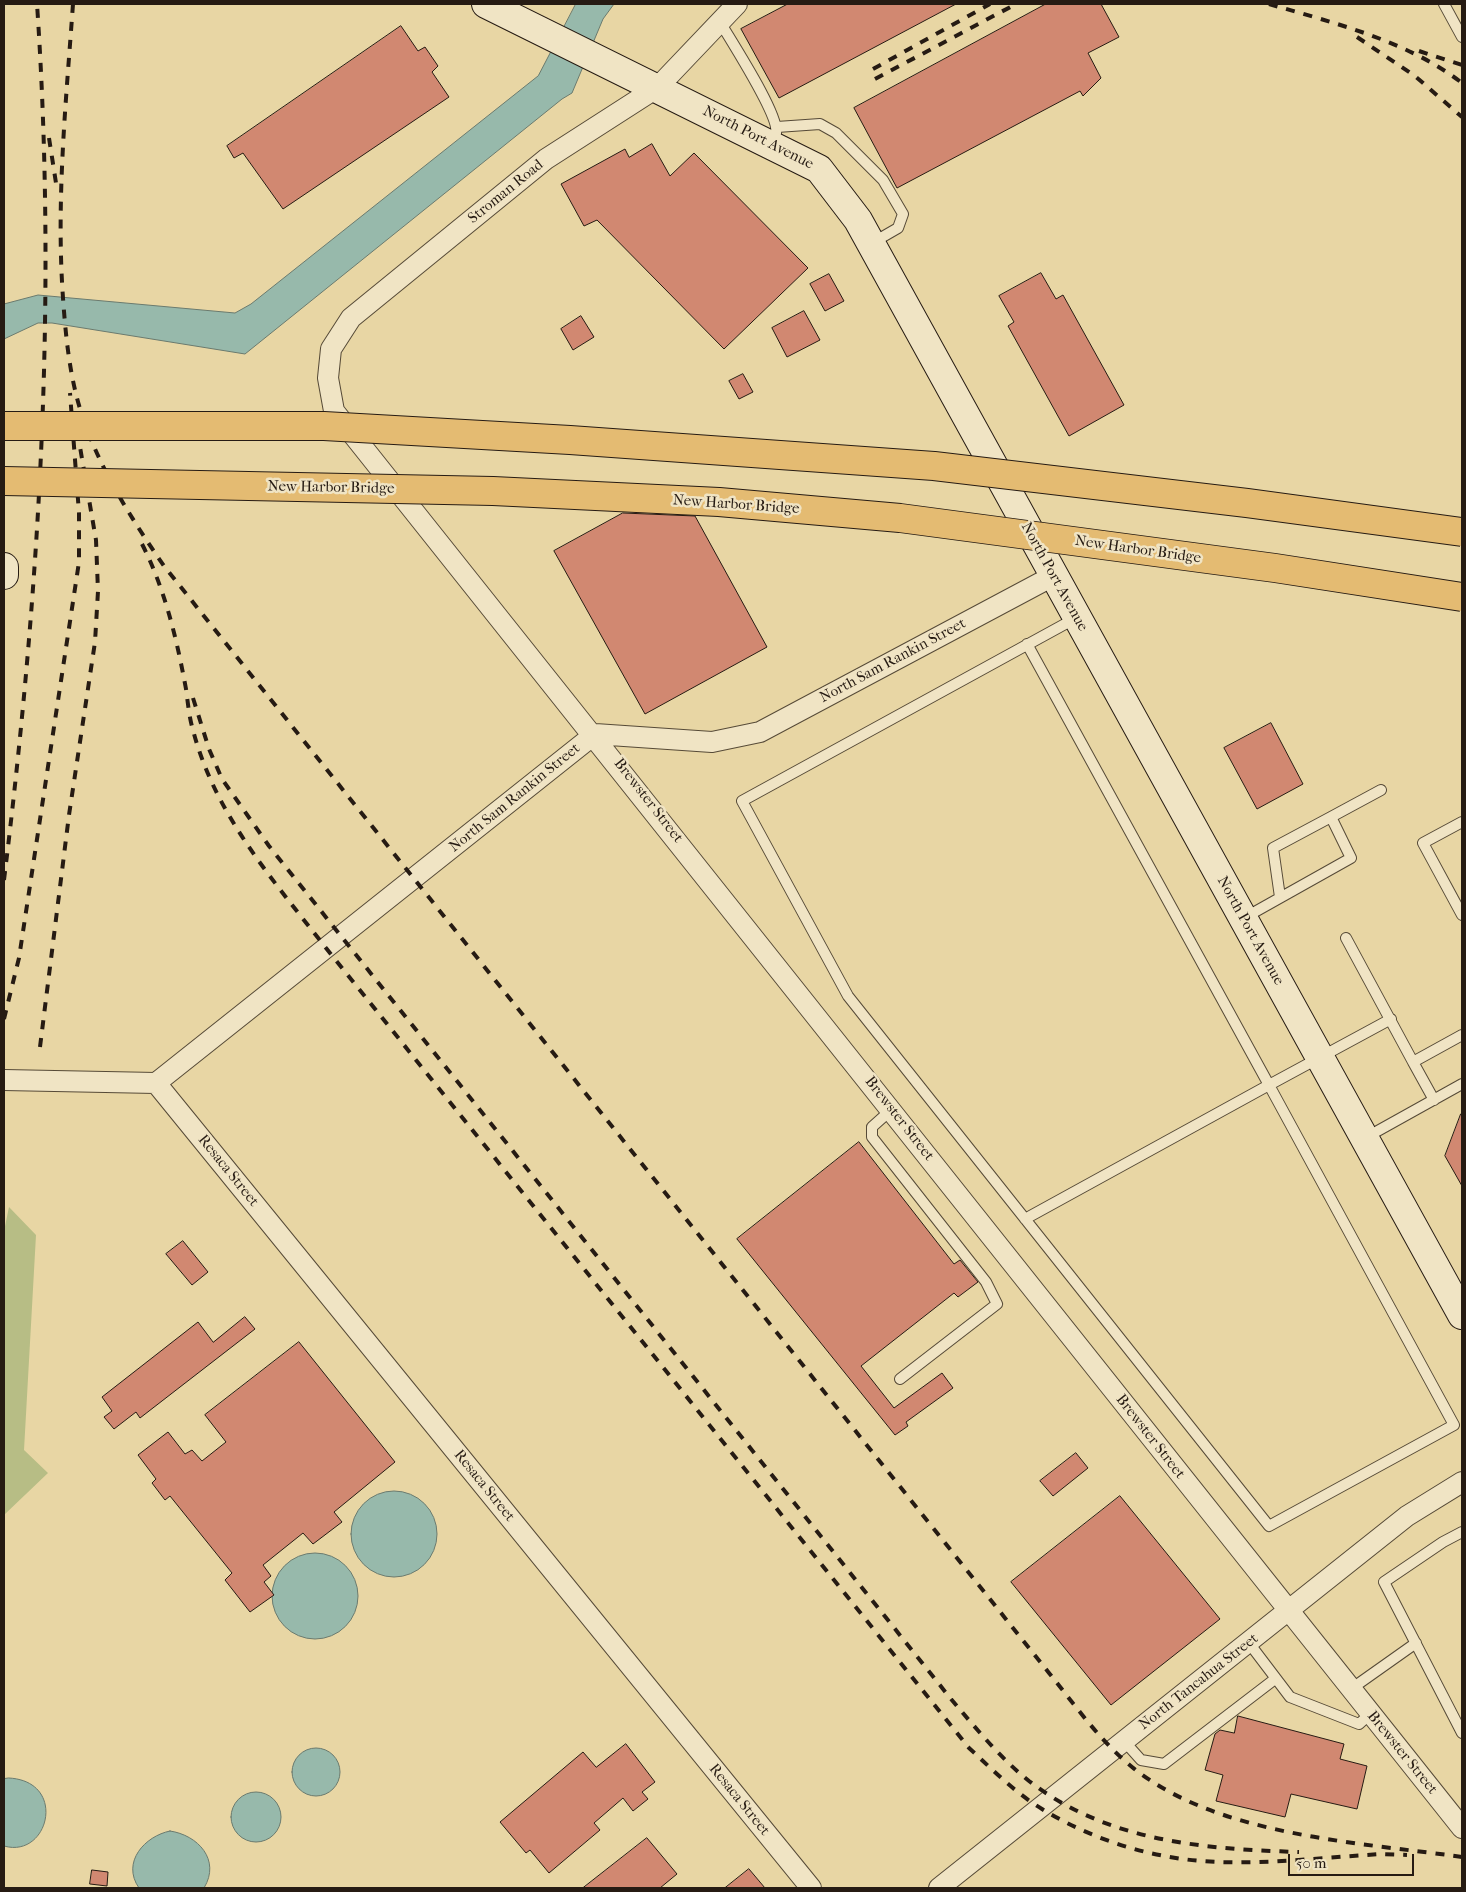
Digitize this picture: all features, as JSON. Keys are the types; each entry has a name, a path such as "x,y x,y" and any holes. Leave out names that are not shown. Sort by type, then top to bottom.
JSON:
{"highway":[{"path":"4,426 324,426 580,440 934,466 1237,502 1462,532"},
{"name":"New Harbor Bridge","path":"4,482 493,491 729,503 910,520 1275,568 1462,597"}],"main road":[{"name":"North Port Avenue","path":"486,4 658,88 775,136 818,169 858,220 1462,1315"},
{"path":"4,567 4,575"}],"street":[{"name":"Stroman Road","path":"334,411 328,378 331,349 351,318 546,159 658,88 737,4"},
{"name":"Brewster Street","path":"334,411 595,734 1288,1612 1462,1828"},
{"name":"North Sam Rankin Street","path":"156,1083 595,734 712,742 760,732 1053,576"},
{"path":"9,1080 156,1083"},
{"name":"Resaca Street","path":"156,1083 811,1888"},
{"name":"North Tancahua Street","path":"939,1888 1407,1516 1462,1482"}],"lane":[{"path":"1444,4 1462,37"},
{"path":"720,22 770,110 775,136 820,124 836,133 884,180 903,214 898,228 871,244"},
{"path":"1027,644 1454,1425 1269,1526 848,996 742,801 1027,644 1076,618"},
{"path":"1280,897 1273,848 1381,790"},
{"path":"1243,918 1351,858 1331,817"},
{"path":"1462,822 1423,843 1462,915"},
{"path":"1346,938 1434,1100"},
{"path":"1025,1219 1390,1019"},
{"path":"1413,1062 1462,1035"},
{"path":"1364,1138 1462,1084"},
{"path":"892,1110 872,1127 872,1137 986,1282 997,1304 900,1379"},
{"path":"1462,1532 1443,1542 1384,1582 1462,1734"},
{"path":"1249,1642 1290,1697 1359,1724 1370,1714"},
{"path":"1351,1689 1416,1643"},
{"path":"1124,1741 1141,1760 1164,1764 1275,1679"}],"green space":[{"path":"9,1207 36,1235 24,1450 48,1473 4,1515 4,1231"}],"shaded area":[{"path":"576,4 614,4 603,19 572,93 562,99 245,354 52,323 38,323 4,339 4,304 38,295 235,313 251,304 538,76"},
{"path":"394,1491 410,1495 424,1504 433,1518 437,1534 433,1550 424,1564 410,1573 394,1577 378,1573 364,1564 355,1550 351,1534 355,1518 364,1504 378,1495"},
{"path":"315,1553 331,1557 345,1566 354,1580 358,1596 354,1612 345,1626 331,1635 315,1639 299,1635 285,1626 276,1612 272,1596 276,1580 285,1566 299,1557"},
{"path":"316,1748 325,1750 333,1755 338,1763 340,1772 338,1781 333,1789 325,1794 316,1796 307,1794 299,1789 294,1781 292,1772 294,1763 299,1755 307,1750"},
{"path":"9,1778 28,1782 39,1792 45,1804 46,1818 41,1831 32,1841 20,1847 4,1846 4,1779"},
{"path":"256,1792 265,1794 276,1803 281,1817 279,1826 270,1837 256,1842 247,1840 236,1831 231,1817 233,1808 242,1797"},
{"path":"170,1831 190,1838 204,1850 210,1868 209,1878 204,1888 139,1888 134,1878 133,1869 134,1860 138,1852 152,1838"}],"building":[{"path":"788,4 956,4 779,98 741,29"},
{"path":"1046,4 1101,4 1119,37 1088,53 1101,78 1083,96 1080,91 897,188 854,108"},
{"path":"401,26 418,51 425,47 438,66 432,72 449,97 283,209 243,153 234,158 227,146"},
{"path":"652,144 670,176 694,153 808,268 724,349 597,220 584,226 561,184 625,149 629,157"},
{"path":"1041,273 1056,299 1063,295 1124,405 1069,436 1008,326 1014,322 999,296"},
{"path":"829,274 844,301 825,311 810,284"},
{"path":"804,311 820,340 787,357 772,328"},
{"path":"581,316 594,337 573,350 561,329"},
{"path":"743,374 753,392 739,399 729,381"},
{"path":"623,513 695,516 767,647 645,714 554,551"},
{"path":"1271,723 1303,784 1257,809 1224,748"},
{"path":"1462,1114 1462,1186 1445,1156"},
{"path":"859,1142 954,1264 960,1260 978,1282 958,1297 954,1293 861,1366 894,1408 942,1373 953,1388 906,1422 908,1426 895,1435 737,1239"},
{"path":"183,1241 208,1272 192,1285 166,1254"},
{"path":"245,1317 255,1329 140,1418 136,1412 114,1429 104,1417 112,1411 102,1397 198,1322 213,1342"},
{"path":"299,1342 395,1462 334,1512 342,1522 313,1544 303,1533 263,1565 271,1576 264,1582 274,1595 250,1612 225,1580 232,1573 170,1496 165,1500 152,1483 156,1479 138,1455 168,1432 185,1454 192,1450 202,1461 226,1442 205,1415"},
{"path":"1076,1453 1088,1468 1053,1496 1040,1481"},
{"path":"1120,1496 1220,1619 1111,1705 1011,1582"},
{"path":"1238,1716 1344,1744 1340,1759 1367,1766 1357,1809 1291,1794 1285,1817 1216,1801 1223,1775 1205,1770 1215,1734 1220,1730 1234,1733"},
{"path":"626,1744 655,1782 642,1792 648,1799 633,1811 623,1798 594,1823 600,1830 549,1873 530,1850 526,1853 500,1822 583,1752 596,1767"},
{"path":"647,1838 677,1874 660,1888 583,1888"},
{"path":"749,1869 765,1888 725,1888"},
{"path":"92,1870 108,1872 107,1886 90,1884"}],"railway":[{"path":"4,880 27,661 36,552 42,442 45,224 43,114 37,4"},
{"path":"73,4 61,188 61,261 69,360 79,406 91,440 109,478 164,566 1078,1710 1120,1757 1166,1790 1205,1808 1246,1822 1334,1840 1462,1857"},
{"path":"873,69 990,4"},
{"path":"875,79 1016,4"},
{"path":"1269,4 1370,35 1418,56 1441,68 1462,83"},
{"path":"1357,37 1415,76 1462,117"},
{"path":"1419,51 1462,65"},
{"path":"49,138 56,183"},
{"path":"4,1019 19,958 79,562 79,513 70,393"},
{"path":"40,1047 69,815 95,642 98,591 96,540 80,447"},
{"path":"142,544 164,597 174,633 192,725 203,761 231,818 266,872 969,1748 1013,1788 1042,1809 1104,1839 1149,1853 1218,1862 1279,1861 1382,1854 1407,1855"},
{"path":"193,698 209,749 222,779 269,846 951,1699 997,1752 1029,1781 1059,1801 1091,1817 1124,1829 1158,1838 1193,1844 1263,1851 1299,1852"}]}
